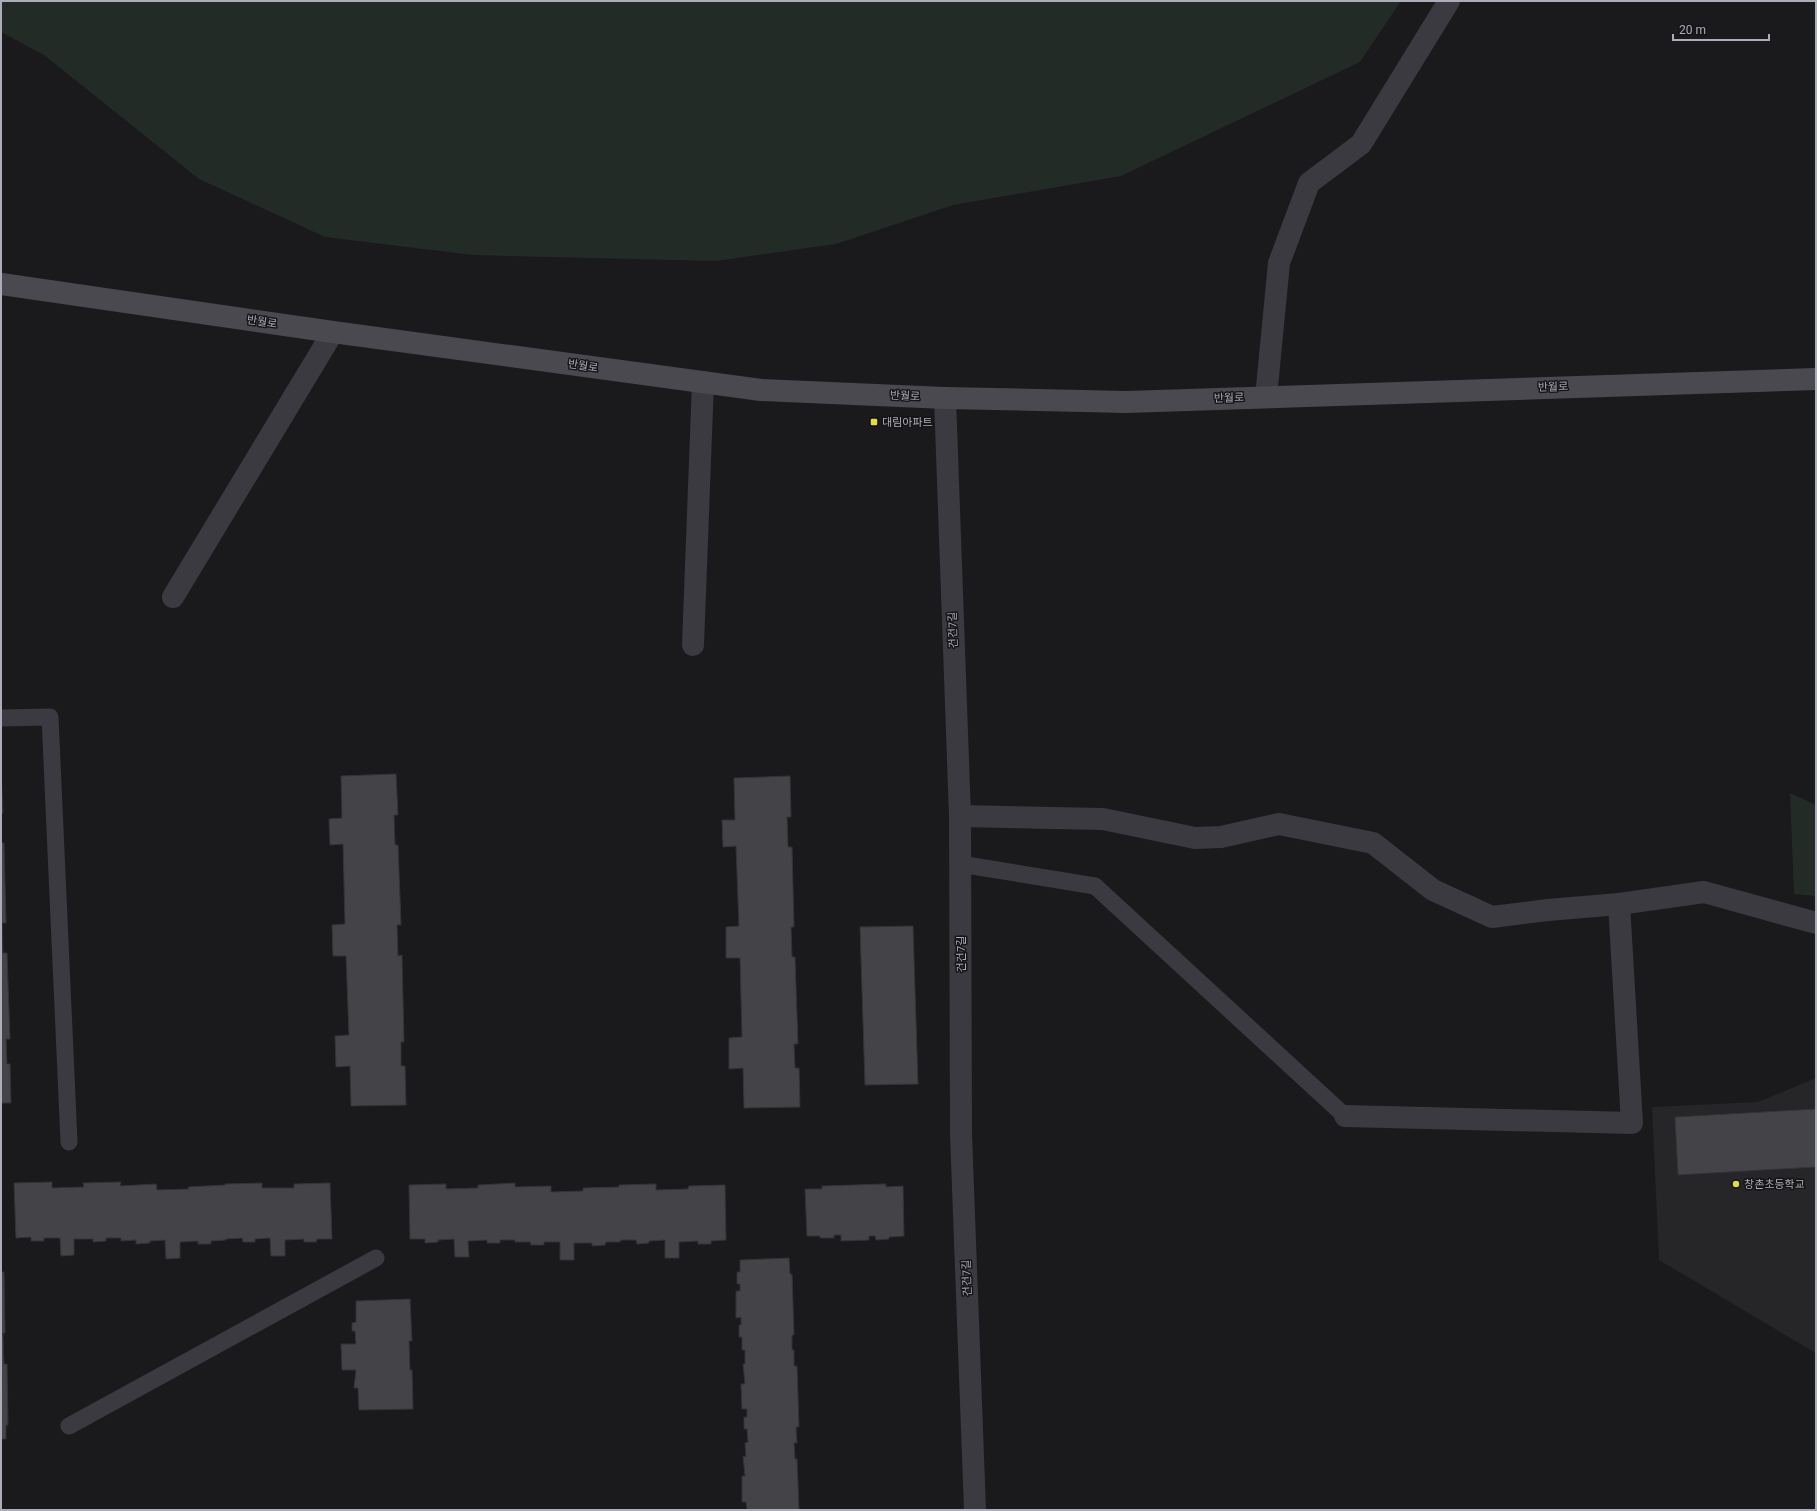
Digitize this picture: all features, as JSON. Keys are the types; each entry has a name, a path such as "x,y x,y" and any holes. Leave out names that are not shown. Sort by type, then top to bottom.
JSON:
{"main road":[{"name":"반월로","path":"1,284 333,332 760,390 944,398 1126,402 1816,379"}],"street":[{"path":"1266,397 1279,263 1309,183 1361,144 1449,1"},
{"path":"173,597 333,332"},
{"path":"693,645 703,382"},
{"name":"건건7길","path":"944,398 960,816 961,1134 975,1510"},
{"path":"960,816 1103,818 1195,838 1220,837 1279,824 1372,842 1433,890 1492,917 1548,910 1619,904 1704,892 1816,923"},
{"path":"1345,1116 1632,1123 1619,904"}],"lane":[{"path":"1,718 50,717 69,1142"},
{"path":"960,864 1095,886 1345,1116"},
{"path":"69,1426 376,1258"}],"shaded area":[{"path":"1,1 1401,1 1360,62 1121,176 953,205 836,244 716,261 472,255 325,237 199,179 44,55 1,32"},
{"path":"1790,793 1816,805 1816,896 1794,894"},
{"name":"창촌초등학교","path":"1816,1078 1816,1351 1814,1352 1659,1260 1652,1107 1758,1102"}],"building":[{"path":"1,772 3,813 1,813"},
{"path":"396,774 398,815 394,815 395,845 398,845 401,925 397,925 398,956 402,955 404,1042 401,1042 401,1066 405,1066 406,1105 351,1106 350,1066 336,1067 335,1036 349,1035 346,956 333,956 332,925 345,924 343,844 330,845 329,819 342,818 341,776"},
{"path":"790,776 791,817 787,817 788,847 792,847 794,927 791,927 792,957 795,957 798,1044 794,1044 795,1068 799,1068 800,1107 744,1108 743,1068 729,1069 729,1038 742,1037 740,958 726,958 726,927 739,926 736,846 723,847 722,820 735,820 734,778"},
{"path":"1,843 4,843 6,923 2,923 3,953 7,953 10,1039 6,1039 7,1064 10,1064 11,1103 1,1103"},
{"path":"913,926 918,1084 865,1085 860,927"},
{"path":"1816,1109 1816,1167 1678,1175 1675,1117"},
{"path":"52,1182 52,1188 84,1187 83,1183 121,1182 120,1186 156,1184 157,1190 189,1189 188,1187 225,1184 262,1183 262,1188 294,1188 294,1184 330,1183 332,1239 317,1239 316,1242 304,1242 304,1239 285,1240 285,1256 271,1256 270,1238 255,1239 255,1242 243,1242 242,1238 226,1239 211,1241 211,1244 198,1244 198,1241 180,1242 180,1258 166,1259 165,1240 136,1244 136,1240 121,1241 121,1238 106,1238 106,1241 93,1242 93,1239 74,1239 74,1255 61,1256 60,1238 44,1238 44,1241 31,1241 31,1237 16,1238 14,1183"},
{"path":"515,1183 515,1187 551,1186 551,1192 583,1191 583,1188 619,1187 619,1185 656,1184 656,1190 688,1189 689,1186 725,1185 726,1240 711,1241 711,1244 698,1244 698,1241 679,1242 679,1258 665,1258 665,1240 649,1241 649,1243 637,1244 636,1240 621,1240 620,1242 606,1242 605,1245 592,1246 592,1243 574,1243 574,1260 560,1260 560,1242 544,1242 544,1245 531,1245 530,1242 515,1242 515,1240 500,1240 500,1243 487,1243 487,1240 468,1241 469,1257 455,1257 454,1239 425,1243 425,1239 410,1239 409,1185 446,1184 446,1189 478,1188 478,1185"},
{"path":"886,1184 886,1187 903,1186 904,1236 876,1240 875,1236 869,1236 869,1240 841,1241 841,1235 834,1235 834,1238 807,1236 805,1189 822,1189 822,1186"},
{"path":"789,1258 790,1274 792,1274 794,1335 792,1335 792,1350 794,1350 794,1366 797,1366 799,1427 796,1427 797,1443 794,1443 795,1459 797,1459 799,1510 744,1510 747,1509 746,1502 742,1502 742,1476 745,1476 743,1456 746,1457 745,1443 748,1442 747,1429 744,1429 744,1417 747,1417 747,1409 742,1409 741,1384 745,1384 743,1364 745,1364 745,1350 742,1350 742,1337 739,1337 741,1317 736,1318 736,1291 740,1291 740,1284 737,1284 737,1272 740,1272 740,1260"},
{"path":"1,1272 4,1272 4,1364 7,1364 8,1425 6,1425 6,1439 1,1439"},
{"path":"410,1299 412,1341 409,1341 410,1370 412,1370 413,1409 359,1410 358,1388 354,1388 356,1370 342,1370 341,1344 356,1344 355,1331 352,1331 352,1323 356,1322 356,1301"}],"place":[{"name":"대림아파트","path":"874,422"},
{"name":"창촌초등학교","path":"1736,1184"}]}
